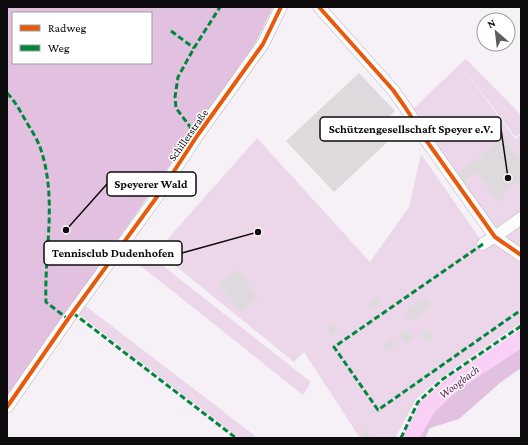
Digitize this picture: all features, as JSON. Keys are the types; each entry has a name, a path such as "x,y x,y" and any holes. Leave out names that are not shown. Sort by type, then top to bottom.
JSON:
{"street":[{"name":"Schillerstraße","path":"7,407 64,325 159,194 197,136 263,44 281,7"},
{"path":"319,7 393,90 426,140 495,236 521,255"},
{"path":"483,244 521,218"}],"shaded area":[{"path":"7,7 273,7 256,42 7,398"},
{"path":"466,59 521,115 521,133 515,137 460,64"},
{"path":"460,64 515,139 521,134 521,215 499,231 492,225 412,110"},
{"path":"257,138 370,262 409,207 421,154 485,246 521,220 521,323 442,377 417,398 395,438 360,438 304,352 294,362 157,251"},
{"path":"130,240 311,382 303,395 122,251"},
{"path":"83,304 258,438 239,438 77,313"},
{"path":"521,330 521,368 501,382 459,419 430,428 425,438 405,438 420,403 448,379"}],"building":[{"path":"359,73 395,111 385,120 397,133 334,192 286,141"},
{"path":"504,138 518,158 521,156 521,180 503,193 505,196 498,202 477,173 464,181 458,172"},
{"path":"238,269 250,283 248,285 258,297 241,311 219,285"},
{"path":"377,296 382,302 373,308 369,302"},
{"path":"427,298 432,305 410,321 404,312"},
{"path":"334,324 339,331 332,335 328,328"},
{"path":"407,330 413,339 406,344 399,335"},
{"path":"427,330 433,337 427,342 421,334"},
{"path":"392,339 396,345 387,351 383,345"},
{"path":"367,430 372,438 364,438 361,433"}],"waterway":[{"name":"Woogbach","path":"410,438 429,406 453,384 521,339"}],"marked path":[{"path":"197,136 176,108 175,97 178,77 194,48 220,7"},
{"path":"171,31 194,48"},
{"path":"7,93 16,104 40,147 48,185 49,205 46,302 68,319"},
{"path":"483,244 334,347 378,410 521,310"},
{"path":"73,313 236,438"},
{"path":"401,438 418,402 443,379 521,326"}],"cycle path":[{"path":"7,407 68,319 159,194 197,136 263,44 281,7"},
{"path":"319,7 393,90 426,140 495,237 521,255"}],"place":[{"name":"Schützengesellschaft Speyer e.V.","path":"508,178"},
{"name":"Speyerer Wald","path":"66,230"},
{"name":"Tennisclub Dudenhofen","path":"258,232"}]}
